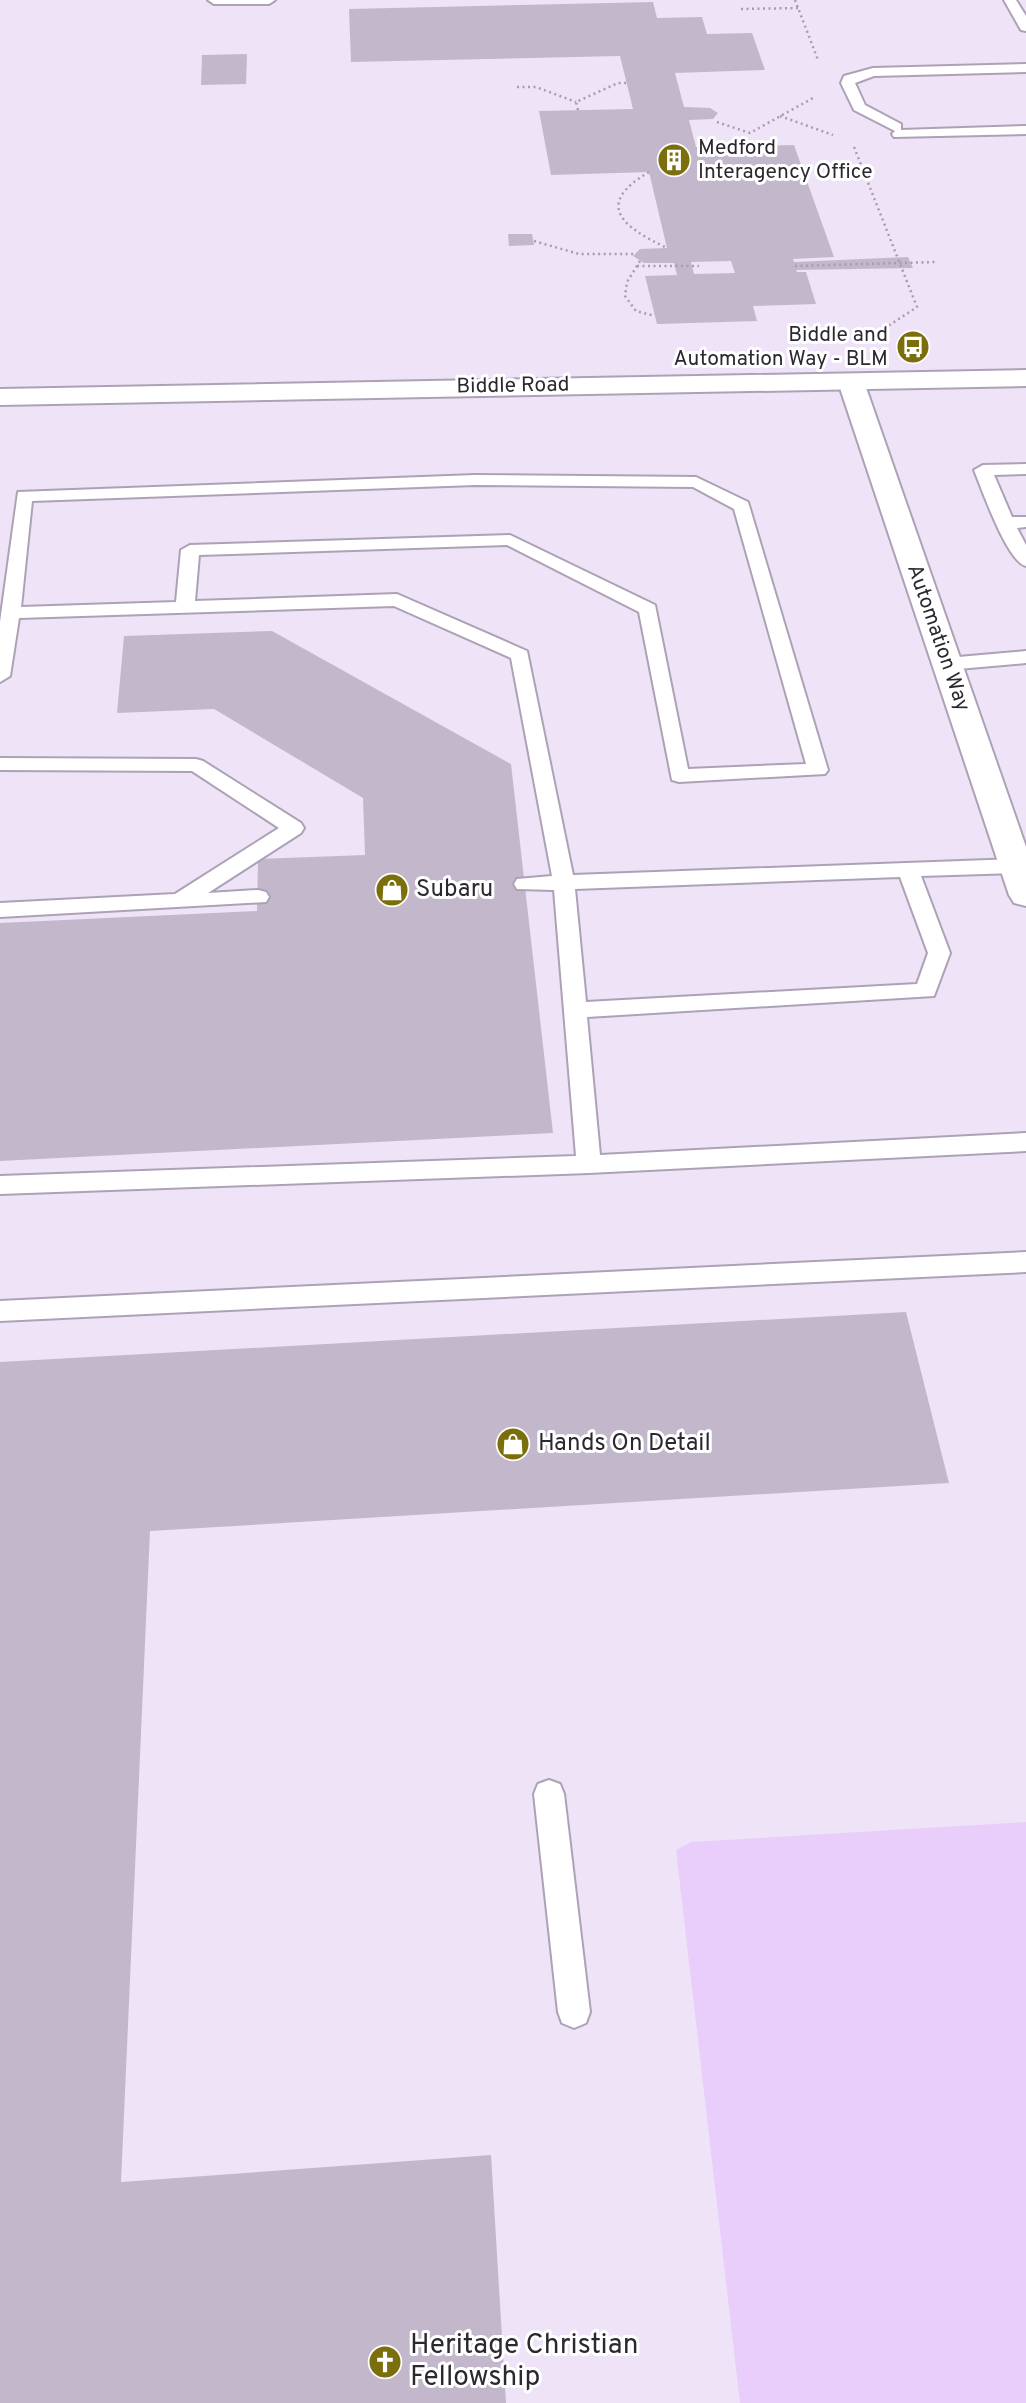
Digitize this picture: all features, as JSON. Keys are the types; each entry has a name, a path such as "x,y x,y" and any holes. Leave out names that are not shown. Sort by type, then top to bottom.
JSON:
{"main road":[{"name":"Biddle Road","path":"0,397 1026,378"},
{"name":"Automation Way","path":"851,382 1026,895"}],"lane":[{"path":"214,0 269,0"},
{"path":"1010,0 1026,27"},
{"path":"1026,68 873,72 849,79 848,83 859,107 898,130 1026,130"},
{"path":"1026,469 983,470 1005,523 1026,561"},
{"path":"0,676 11,613 24,496 475,480 696,482 742,506 818,770 679,776 648,609 510,540 190,550 185,607"},
{"path":"1005,523 1026,522"},
{"path":"11,613 397,600 520,655 564,883 589,1164"},
{"path":"947,664 1026,657"},
{"path":"0,764 196,765 294,828 181,900"},
{"path":"525,884 1016,866"},
{"path":"575,1010 926,991 939,953 908,870"},
{"path":"0,910 258,897"},
{"path":"0,1185 589,1164 1026,1142"},
{"path":"0,1311 1026,1262"},
{"path":"550,1794 574,2012"}],"path":[{"path":"794,0 819,63"},
{"path":"741,9 798,8"},
{"path":"517,87 537,87 576,102 618,83 626,83"},
{"path":"717,122 750,133 811,98 822,97"},
{"path":"576,102 578,110"},
{"path":"780,116 839,137"},
{"path":"851,141 917,307 866,339 868,348"},
{"path":"649,172 636,178 621,194 618,203 620,213 632,231 667,247"},
{"path":"534,241 579,254 634,254"},
{"path":"640,261 625,285 626,298 631,308 639,315 655,316"},
{"path":"795,266 935,261"},
{"path":"637,266 699,266"}],"shaded area":[{"path":"1026,1822 1026,2403 740,2403 676,1850 691,1842"}],"building":[{"name":"Medford Interagency Office","path":"653,2 657,18 702,17 707,34 752,33 765,70 675,73 684,107 710,108 718,113 713,119 689,120 696,147 794,145 834,257 793,259 794,262 908,257 913,268 796,270 806,272 816,304 753,306 757,321 657,324 645,276 677,275 674,263 644,263 633,256 640,249 667,248 649,172 551,175 539,111 633,109 620,56 351,62 349,9","holes":["731,261 735,273 694,274 691,262"]},
{"path":"247,54 246,84 201,85 202,55"},
{"path":"508,234 532,234 534,245 509,246"},
{"name":"Subaru","path":"272,631 511,764 553,1133 0,1161 0,923 257,911 258,859 365,855 363,798 214,709 117,713 124,636"},
{"path":"906,1312 949,1483 150,1531 121,2182 491,2155 506,2403 0,2403 0,1362"}],"place":[{"name":"Medford Interagency Office","path":"674,160"},
{"name":"Biddle and Automation Way - BLM","path":"913,347"},
{"name":"Subaru","path":"392,890"},
{"name":"Hands On Detail","path":"513,1444"},
{"name":"Heritage Christian Fellowship","path":"385,2362"}]}
